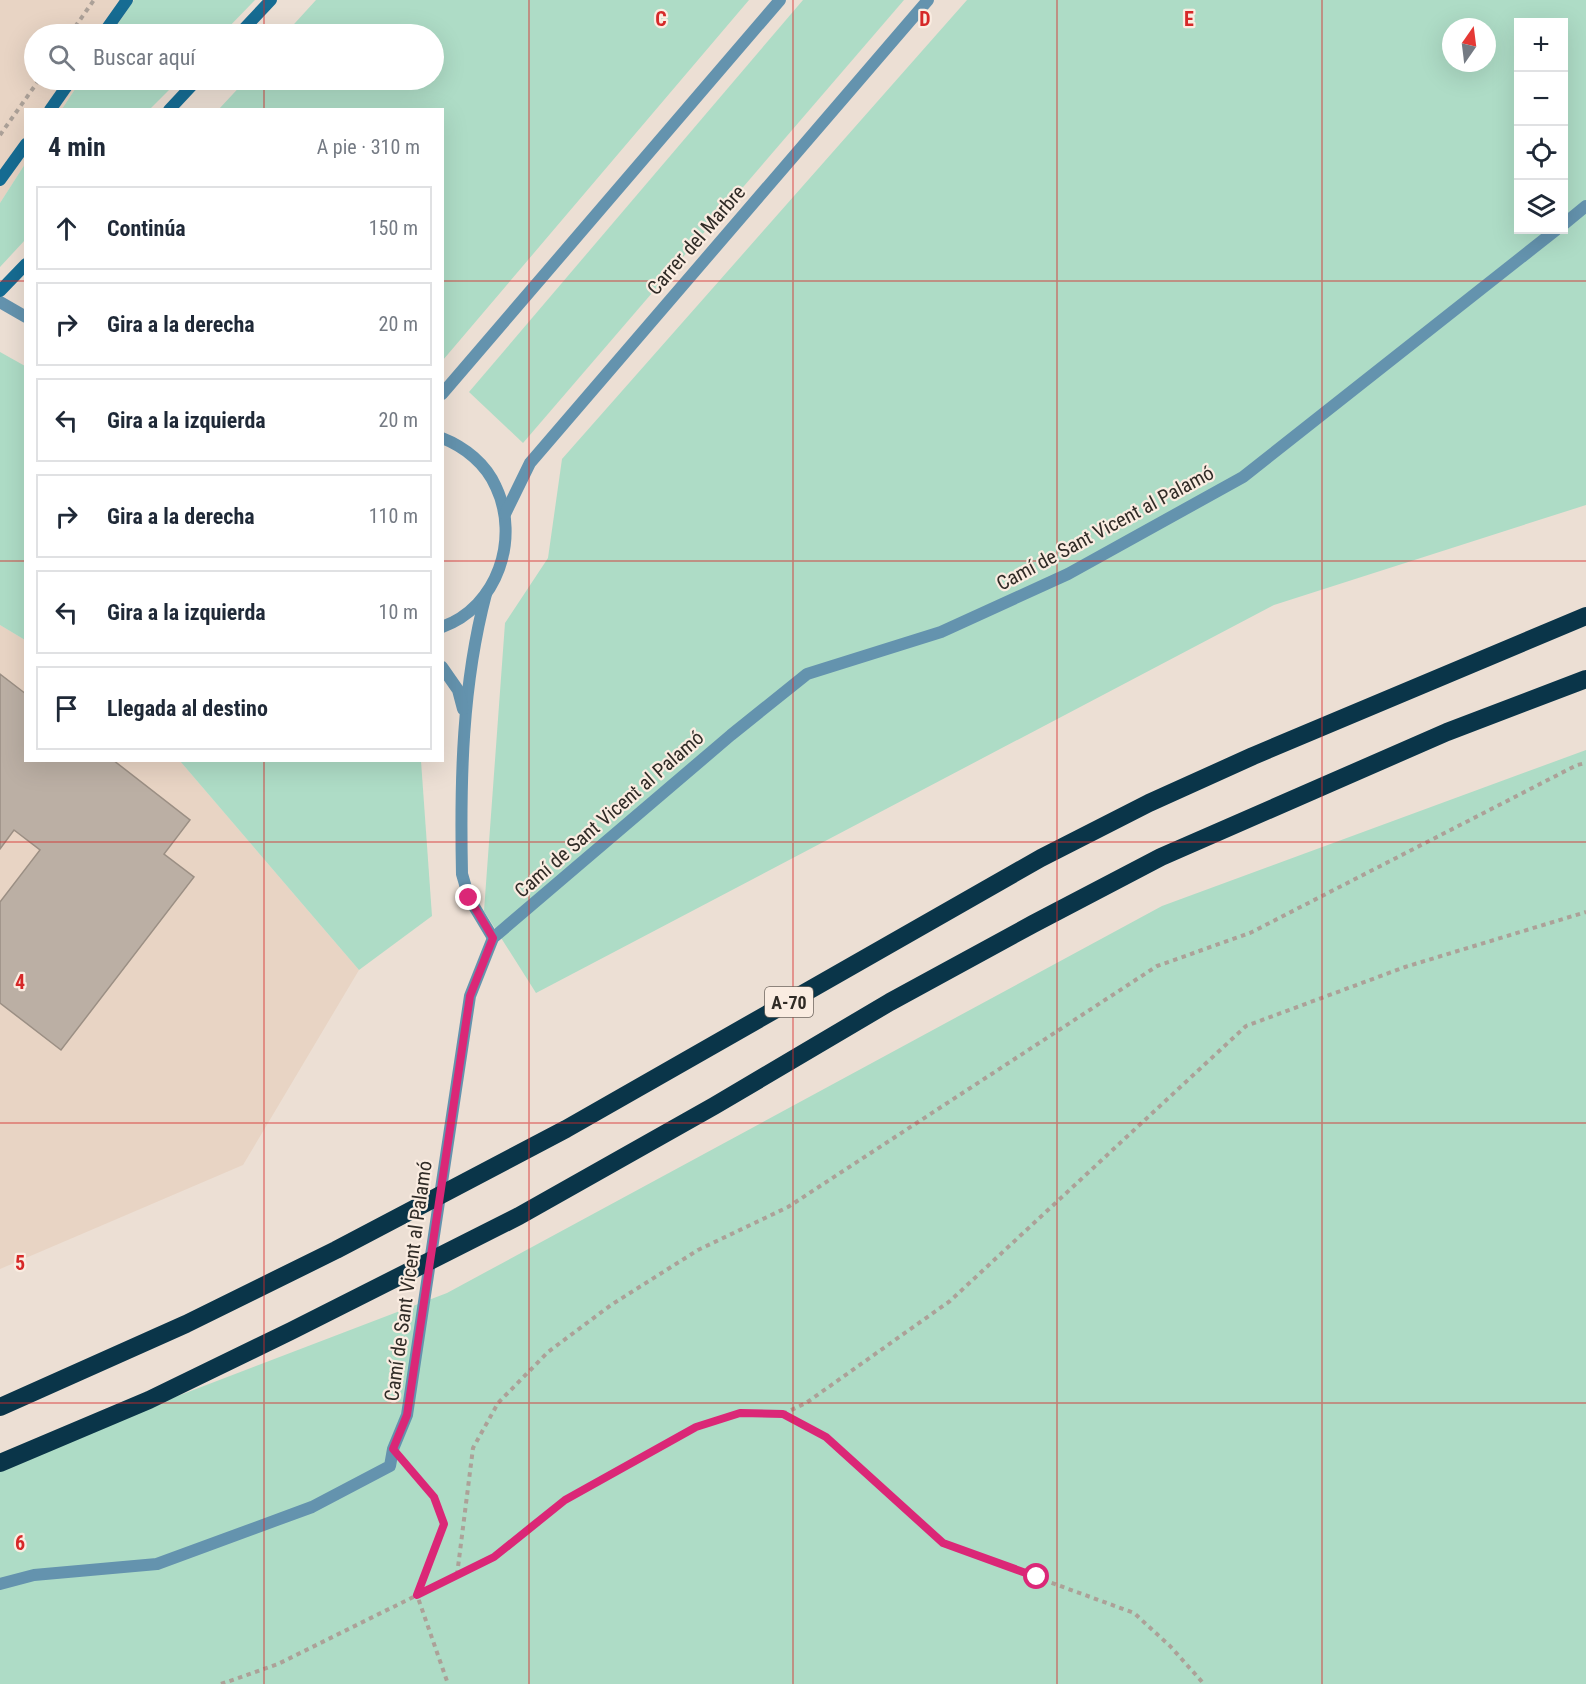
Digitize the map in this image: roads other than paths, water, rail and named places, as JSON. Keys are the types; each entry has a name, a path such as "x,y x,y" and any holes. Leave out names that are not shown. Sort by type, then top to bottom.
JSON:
{"highway":[{"name":"A-70","path":"0,1407 186,1324 336,1250 545,1140 1041,858 1149,802 1586,616"},
{"name":"A-70","path":"0,1463 148,1400 519,1216 901,997 1161,857 1436,736 1586,679"}],"street":[{"path":"110,24 127,0"},
{"path":"248,24 271,0"},
{"path":"444,392 780,0"},
{"name":"Carrer del Marbre","path":"505,514 530,463 928,0"},
{"path":"51,108 64,90"},
{"path":"171,108 188,90"},
{"path":"0,180 24,147"},
{"path":"1568,220 1586,206"},
{"name":"Camí de Sant Vicent al Palamó","path":"0,1584 34,1575 157,1564 312,1507 390,1466 393,1449 407,1415 470,996 493,938 731,735 807,674 941,632 1068,574 1243,477 1551,234"},
{"path":"0,291 24,266"},
{"path":"0,302 24,316"},
{"path":"444,439 457,444 480,463 496,486 505,514 506,542 500,570 486,594 474,637 464,713 462,874 469,898 493,938"},
{"path":"444,626 469,611 486,594"},
{"path":"444,670 458,690 464,713"}]}
